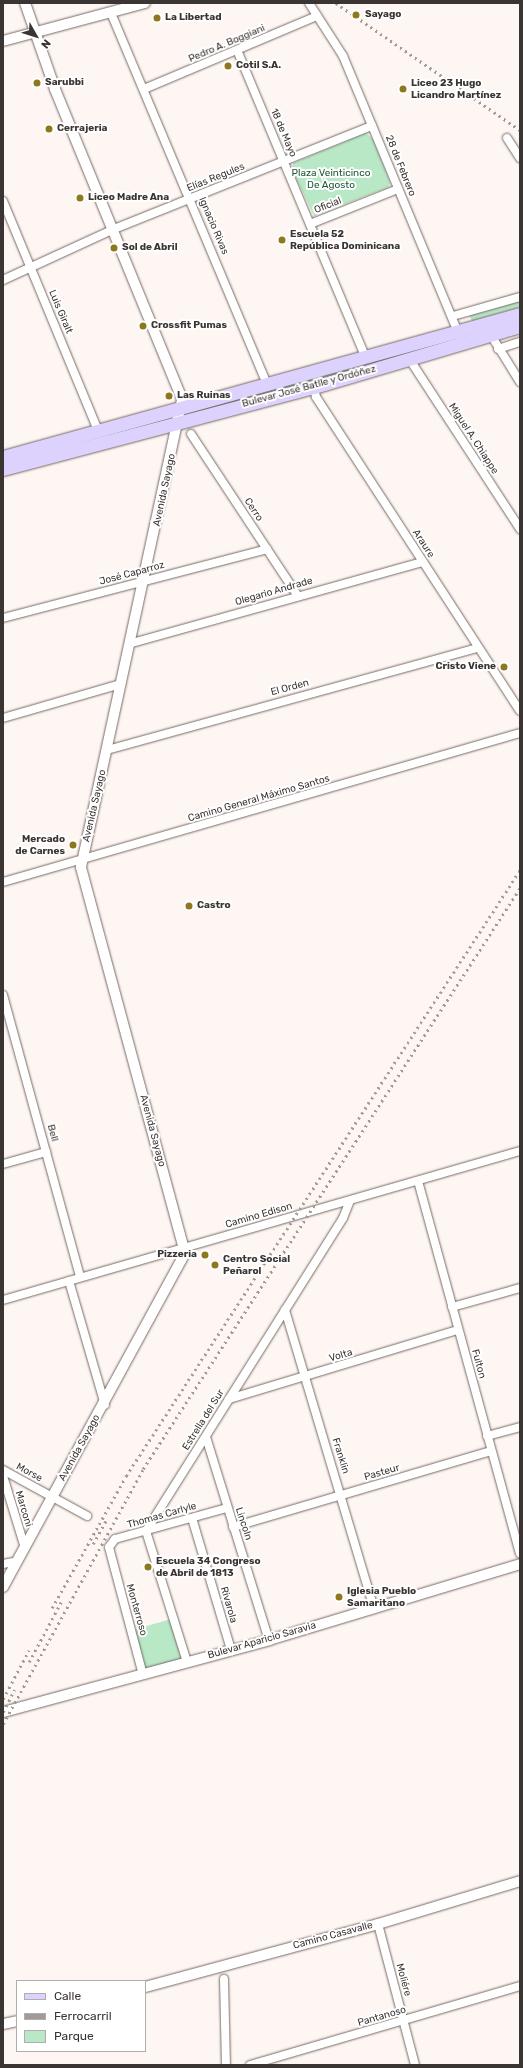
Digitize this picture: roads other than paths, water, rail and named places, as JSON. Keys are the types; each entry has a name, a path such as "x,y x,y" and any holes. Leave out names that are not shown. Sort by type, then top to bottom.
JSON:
{"main road":[{"name":"Bulevar José Batlle y Ordóñez","path":"3,457 266,382 365,356 460,337 488,329 520,314"},
{"name":"Bulevar José Batlle y Ordóñez","path":"488,329 520,326"},
{"name":"Bulevar José Batlle y Ordóñez","path":"3,469 314,387 410,360 460,337"}],"street":[{"name":"Avenida Sayago","path":"3,1587 105,1405 185,1257 185,1248 82,873 82,860 121,684 132,643 144,582 180,422 182,407 181,390 33,32 25,3"},
{"path":"3,41 145,3"},
{"name":"28 de Febrero","path":"309,3 343,56 453,316 460,337"},
{"name":"Ignacio Rivas","path":"111,13 266,382"},
{"name":"Pedro A. Boggiani","path":"144,89 317,16"},
{"name":"18 de Mayo","path":"237,50 365,356"},
{"name":"Elías Regules","path":"3,280 114,229 372,126"},
{"path":"507,138 520,158"},
{"name":"Oficial","path":"310,224 398,189"},
{"name":"Luis Giralt","path":"3,201 98,430"},
{"path":"453,316 520,297"},
{"path":"488,329 498,349 520,382"},
{"path":"498,349 520,342"},
{"name":"Miguel A. Chiappe","path":"410,360 520,529"},
{"name":"Araure","path":"314,387 316,397 520,711"},
{"name":"Cerro","path":"191,434 298,596"},
{"name":"José Caparroz","path":"3,618 267,549"},
{"name":"Olegario Andrade","path":"132,643 422,562"},
{"name":"El Orden","path":"107,750 478,648"},
{"path":"3,718 121,684"},
{"name":"Camino General Máximo Santos","path":"3,882 520,733"},
{"name":"Bell","path":"3,995 80,1278"},
{"name":"Camino Edison","path":"3,1300 520,1151"},
{"path":"3,1164 46,1152"},
{"name":"Fulton","path":"418,1181 520,1553"},
{"name":"Estrella del Sur","path":"146,1531 343,1218 350,1201"},
{"path":"69,1281 105,1405"},
{"path":"452,1307 520,1288"},
{"name":"Franklin","path":"285,1310 374,1608"},
{"name":"Volta","path":"229,1399 458,1330"},
{"path":"487,1436 520,1427"},
{"name":"Lincoln","path":"206,1437 269,1640"},
{"name":"Pasteur","path":"233,1528 491,1451"},
{"name":"Morse","path":"3,1470 87,1516"},
{"name":"Marconi","path":"3,1476 24,1548"},
{"name":"Thomas Carlyle","path":"108,1551 115,1539 227,1508"},
{"name":"Rivarola","path":"192,1518 231,1650"},
{"path":"146,1531 187,1662"},
{"name":"Monterroso","path":"108,1551 144,1674"},
{"path":"3,1564 18,1561"},
{"name":"Bulevar Aparicio Saravia","path":"3,1712 269,1640 520,1564"},
{"name":"Camino Casavalle","path":"146,1987 378,1924 520,1881"},
{"name":"Moliére","path":"378,1924 415,2065"},
{"path":"224,1979 226,2065"},
{"name":"Pantanoso","path":"250,2065 520,1986"},
{"path":"3,2024 16,2021"}],"railway":[{"path":"336,3 520,130"},
{"path":"52,1608 126,1476 520,870"},
{"path":"3,1724 143,1469 520,888"},
{"path":"93,1544 107,1519"},
{"path":"29,1662 61,1602"},
{"path":"3,1699 29,1650"},
{"path":"3,1712 14,1690"}],"place":[{"name":"Sayago","path":"356,15"},
{"name":"La Libertad","path":"157,18"},
{"name":"Cotil S.A.","path":"228,66"},
{"name":"Sarubbi","path":"37,83"},
{"name":"Liceo 23 Hugo Licandro Martínez","path":"403,89"},
{"name":"Cerrajeria","path":"49,129"},
{"name":"Liceo Madre Ana","path":"80,198"},
{"name":"Escuela 52 República Dominicana","path":"282,240"},
{"name":"Sol de Abril","path":"114,248"},
{"name":"Crossfit Pumas","path":"143,326"},
{"name":"Las Ruinas","path":"169,396"},
{"name":"Cristo Viene","path":"504,667"},
{"name":"Mercado de Carnes","path":"73,845"},
{"name":"Castro","path":"189,906"},
{"name":"Pizzeria","path":"205,1255"},
{"name":"Centro Social Peñarol","path":"215,1265"},
{"name":"Escuela 34 Congreso de Abril de 1813","path":"148,1567"},
{"name":"Iglesia Pueblo Samaritano","path":"339,1597"}],"park label":[{"name":"Plaza Veinticinco De Agosto","path":"331,178"}]}
